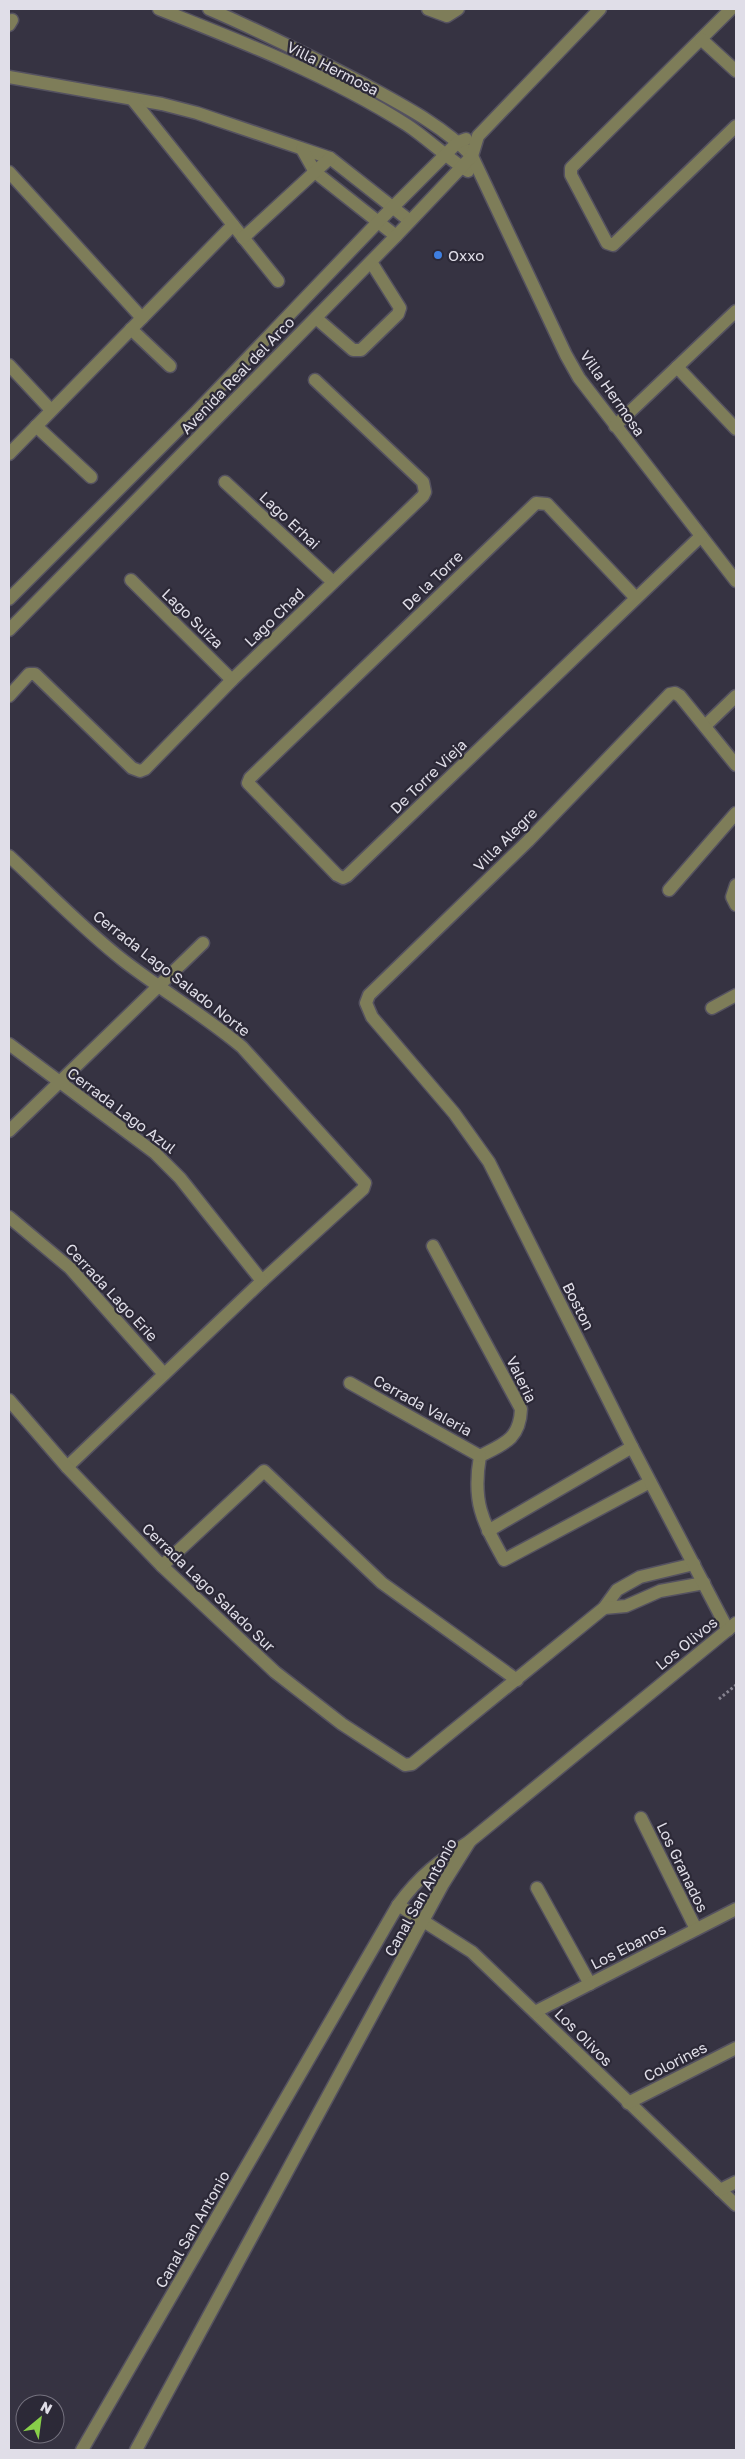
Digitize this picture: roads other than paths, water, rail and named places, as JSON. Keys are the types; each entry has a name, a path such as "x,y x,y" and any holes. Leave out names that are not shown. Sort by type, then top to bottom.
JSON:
{"street":[{"name":"Villa Hermosa","path":"158,9 265,52 324,80 407,125 462,167 481,178"},
{"name":"Villa Hermosa","path":"209,9 325,64 386,96 458,142 472,156 566,355 580,378 736,581"},
{"path":"428,9 446,16 458,9"},
{"name":"Avenida Real del Arco","path":"9,630 462,167 472,156 478,136 600,9"},
{"path":"731,9 570,168 571,175 607,244 613,245 736,126"},
{"path":"701,39 736,71"},
{"path":"9,77 198,113 330,158 410,221"},
{"path":"133,100 278,280"},
{"name":"Avenida Real del Arco","path":"9,599 197,411 379,221 458,142 478,136"},
{"path":"302,149 315,172 396,236"},
{"path":"243,238 330,158"},
{"path":"9,172 142,318"},
{"path":"9,454 232,225"},
{"path":"316,318 353,350 361,350 398,314 400,308 371,262"},
{"path":"615,426 736,311"},
{"path":"131,329 170,366"},
{"path":"9,365 51,410"},
{"path":"677,368 736,429"},
{"name":"Lago Chad","path":"9,696 29,674 37,675 132,768 140,771 145,769 232,680 423,496 425,487 423,482 314,380"},
{"path":"197,411 210,426"},
{"path":"36,426 92,477"},
{"name":"Lago Erhai","path":"225,482 333,582"},
{"name":"De la Torre","path":"250,778 536,503 547,504 636,598"},
{"path":"636,598 701,536"},
{"name":"Lago Suiza","path":"130,580 232,680"},
{"name":"De Torre Vieja","path":"250,778 249,785 337,875 347,876 636,598"},
{"name":"Villa Alegre","path":"372,1017 367,1009 369,995 528,841 670,694 674,693 680,696 705,726"},
{"path":"736,696 705,726 736,765"},
{"path":"669,890 736,813"},
{"name":"Cerrada Lago Salado Norte","path":"9,856 101,943 158,987 220,1029 242,1047 363,1179 365,1186 363,1189 262,1281"},
{"path":"736,885 732,897 736,905"},
{"path":"9,1131 203,943"},
{"path":"712,1008 736,995"},
{"name":"Boston","path":"372,1017 466,1128 489,1162 632,1448 704,1583 732,1627"},
{"name":"Cerrada Lago Azul","path":"9,1044 155,1153 180,1178 262,1281"},
{"name":"Cerrada Lago Erie","path":"9,1217 70,1268 164,1374"},
{"name":"Valeria","path":"433,1246 521,1409 521,1424 512,1438 480,1456"},
{"path":"67,1467 262,1281"},
{"name":"Cerrada Valeria","path":"350,1383 480,1456"},
{"name":"Cerrada Lago Salado Sur","path":"9,1400 67,1467 162,1566 300,1693 402,1765 412,1764 517,1680"},
{"path":"488,1531 632,1448"},
{"path":"480,1456 476,1480 478,1504 488,1531 504,1560 650,1482"},
{"path":"162,1566 264,1471 382,1583 517,1680 604,1608 617,1590 640,1577 694,1564"},
{"path":"604,1608 626,1606 660,1591 704,1583"},
{"name":"Los Olivos","path":"470,1841 732,1627"},
{"name":"Los Granados","path":"642,1818 696,1930"},
{"name":"Canal San Antonio","path":"82,2450 398,1905 411,1886 434,1864 470,1841"},
{"name":"Canal San Antonio","path":"136,2450 444,1884 470,1841"},
{"path":"537,1888 590,1984"},
{"name":"Los Olivos","path":"398,1905 472,1952 736,2206"},
{"name":"Los Ebanos","path":"535,2012 736,1909"},
{"name":"Colorines","path":"628,2103 736,2048"},
{"path":"720,2190 736,2182"}],"place":[{"name":"Oxxo","path":"438,255"}]}
